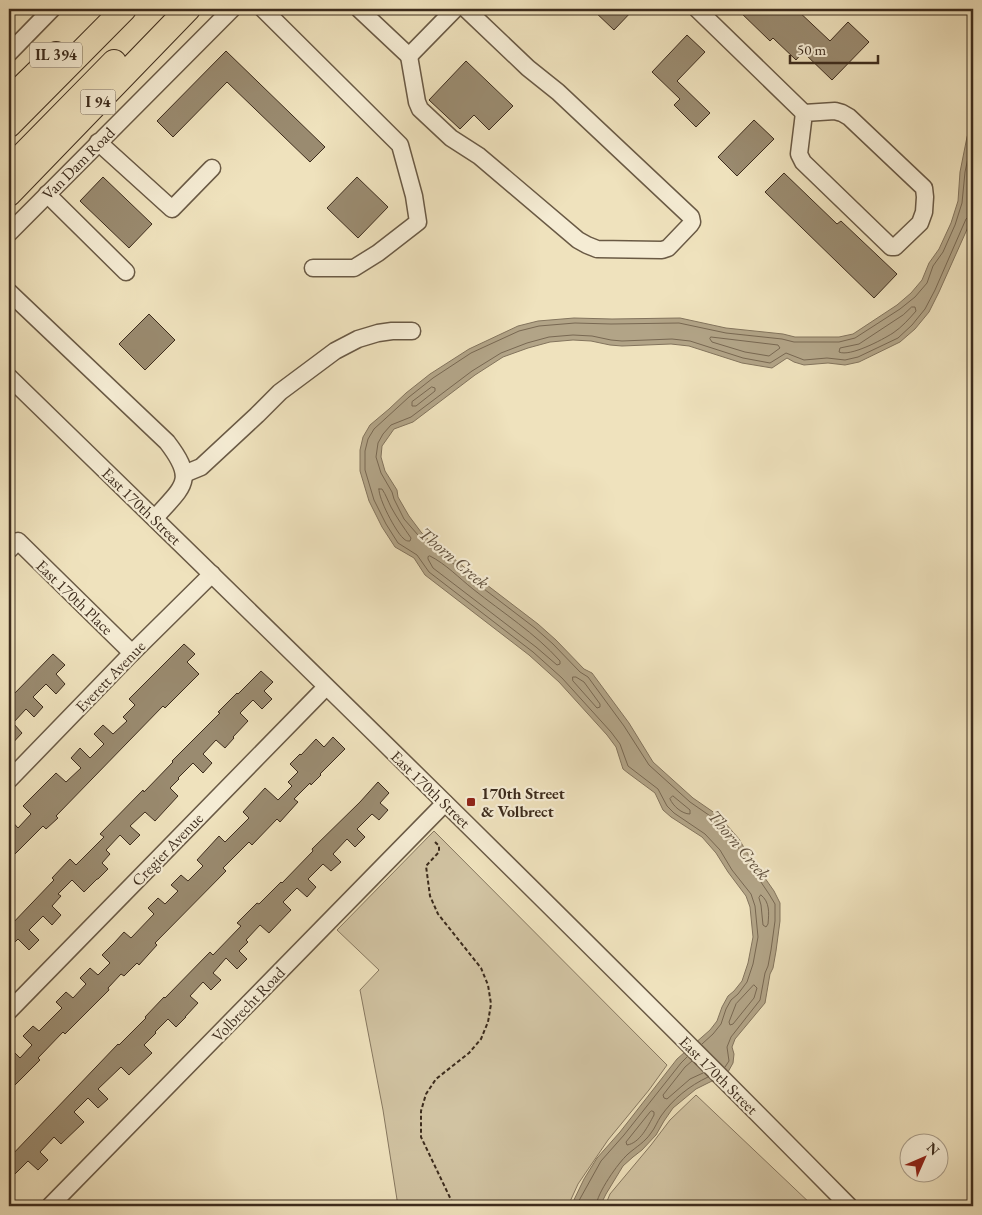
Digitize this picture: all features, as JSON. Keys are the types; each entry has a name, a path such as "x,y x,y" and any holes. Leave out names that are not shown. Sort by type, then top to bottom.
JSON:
{"highway":[{"name":"IL 394","path":"9,100 102,9"},
{"path":"9,125 124,9"},
{"name":"IL 394","path":"9,169 166,9"},
{"name":"I 94","path":"9,194 188,9"}],"street":[{"path":"9,52 52,9"},
{"name":"Van Dam Road","path":"9,233 232,9"},
{"path":"263,9 400,145 414,196 418,222 378,253 354,268 313,268"},
{"path":"359,9 409,56 416,102 420,109 451,138 479,156 578,240 598,250 662,250 668,248 690,225 692,222 691,217 558,92 528,68 466,9"},
{"path":"409,56 455,9"},
{"path":"697,9 804,113 835,111 849,117 924,188 926,197 920,224 895,247 891,246 803,162 799,154 804,113"},
{"path":"98,142 172,209 212,168"},
{"path":"47,194 126,272"},
{"path":"9,292 167,442 177,455 182,464 184,483 155,518"},
{"path":"184,474 201,466 280,392 335,351 358,339 378,333 412,331"},
{"name":"East 170th Street","path":"9,377 445,802 849,1206"},
{"name":"East 170th Place","path":"13,546 132,653"},
{"name":"Everett Avenue","path":"9,780 132,653 212,574"},
{"name":"Cregier Avenue","path":"9,1011 326,687"},
{"name":"Volbrecht Road","path":"50,1206 445,802"}],"path":[{"path":"435,842 439,846 439,852 426,866 430,896 438,914 481,968 488,985 491,1004 488,1022 481,1039 469,1054 436,1079 426,1094 421,1111 421,1137 454,1206"}],"shaded area":[{"path":"434,831 667,1065 608,1140 578,1184 568,1206 398,1206 383,1110 360,990 379,970 337,930"},
{"path":"696,1095 813,1206 605,1206 610,1194 670,1120"}],"water":[{"name":"Thorn Creek","path":"973,117 973,216 929,312 915,329 900,342 859,362 845,365 828,363 804,365 787,358 772,368 742,363 689,346 671,344 622,346 573,340 550,342 503,357 475,375 413,422 394,429 382,446 381,457 385,471 397,490 398,497 409,516 421,532 432,543 538,624 584,669 592,673 629,723 653,762 693,798 719,816 739,839 780,903 776,951 765,1003 735,1039 732,1047 734,1054 733,1063 728,1072 696,1089 673,1108 656,1135 623,1166 600,1206 571,1206 597,1158 620,1132 677,1059 710,1030 717,1021 728,996 742,981 753,937 750,907 746,896 716,853 702,837 663,810 655,793 623,769 616,747 559,682 529,655 425,575 414,558 395,547 369,501 360,471 360,450 363,437 370,425 430,374 469,349 518,326 538,321 574,318 680,318 726,328 795,337 839,337 853,334 897,305 922,280 951,223 958,201 960,172"}],"building":[{"path":"592,9 634,9 614,30"},
{"path":"737,9 796,9 830,41 848,22 869,42 832,80 803,52 796,60 773,38 770,41"},
{"path":"687,35 705,52 677,81 710,113 696,127 674,105 680,99 652,72"},
{"path":"226,51 325,147 310,162 227,82 173,137 157,121"},
{"path":"466,61 513,106 489,130 474,115 460,129 429,100"},
{"path":"754,120 774,139 737,176 718,157"},
{"path":"784,173 837,224 841,221 897,274 874,298 765,192"},
{"path":"103,177 152,224 129,248 80,201"},
{"path":"357,177 388,207 358,238 327,208"},
{"path":"149,314 175,340 145,370 119,344"},
{"path":"184,644 195,654 187,662 199,674 165,708 163,706 56,816 58,818 46,829 43,826 9,860 9,818 18,828 31,814 23,806 56,773 66,782 81,768 71,758 80,748 90,758 104,744 94,734 103,725 113,734 127,721 123,717 135,705 129,699"},
{"path":"53,654 65,665 56,674 65,684 56,694 46,684 33,697 43,707 34,717 26,709 13,723 22,733 9,747 9,704 14,698 12,696"},
{"path":"261,671 273,682 264,691 272,699 262,709 253,700 240,713 248,721 225,748 216,740 203,754 212,763 203,773 193,763 178,778 170,788 178,796 155,821 145,812 130,826 140,835 130,845 120,835 106,850 110,854 102,863 108,869 84,892 72,880 58,894 61,896 52,906 61,915 52,925 43,916 29,930 39,940 29,950 18,939 9,948 9,927 54,880 52,878 70,859 76,865 104,837 100,834 143,790 144,792 220,713 218,712"},
{"path":"333,737 345,749 311,785 310,783 294,799 298,802 280,822 277,819 252,845 249,842 223,868 226,871 155,943 157,945 139,965 137,963 124,976 121,974 108,988 109,990 65,1034 63,1032 38,1058 40,1060 9,1091 9,1047 20,1058 32,1045 23,1036 33,1026 39,1031 62,1008 56,1002 66,992 73,998 86,984 80,978 90,968 98,975 110,963 102,955 124,932 131,938 154,914 148,908 158,898 165,904 178,891 171,885 181,875 188,881 203,866 197,860 219,836 225,842 249,818 243,812 265,788 278,800 292,786 288,782 298,772 290,764 316,739 324,747"},
{"path":"378,782 389,793 380,803 388,810 379,820 372,814 357,829 365,837 355,847 347,839 333,854 341,862 331,871 323,864 308,879 316,887 307,897 297,888 283,902 291,910 269,933 260,925 239,951 247,959 237,969 226,958 213,973 221,980 211,990 203,982 190,996 198,1003 186,1017 176,1027 168,1019 144,1045 152,1053 129,1075 121,1067 98,1089 108,1099 98,1108 88,1098 74,1112 84,1122 61,1144 54,1137 40,1152 48,1160 38,1170 28,1161 9,1180 9,1158 118,1044 146,1018 164,997 210,952 213,955 241,926 237,923 257,903 259,904 282,883 313,851 312,849"}],"place":[{"name":"170th Street & Volbrect","path":"471,802"}]}
